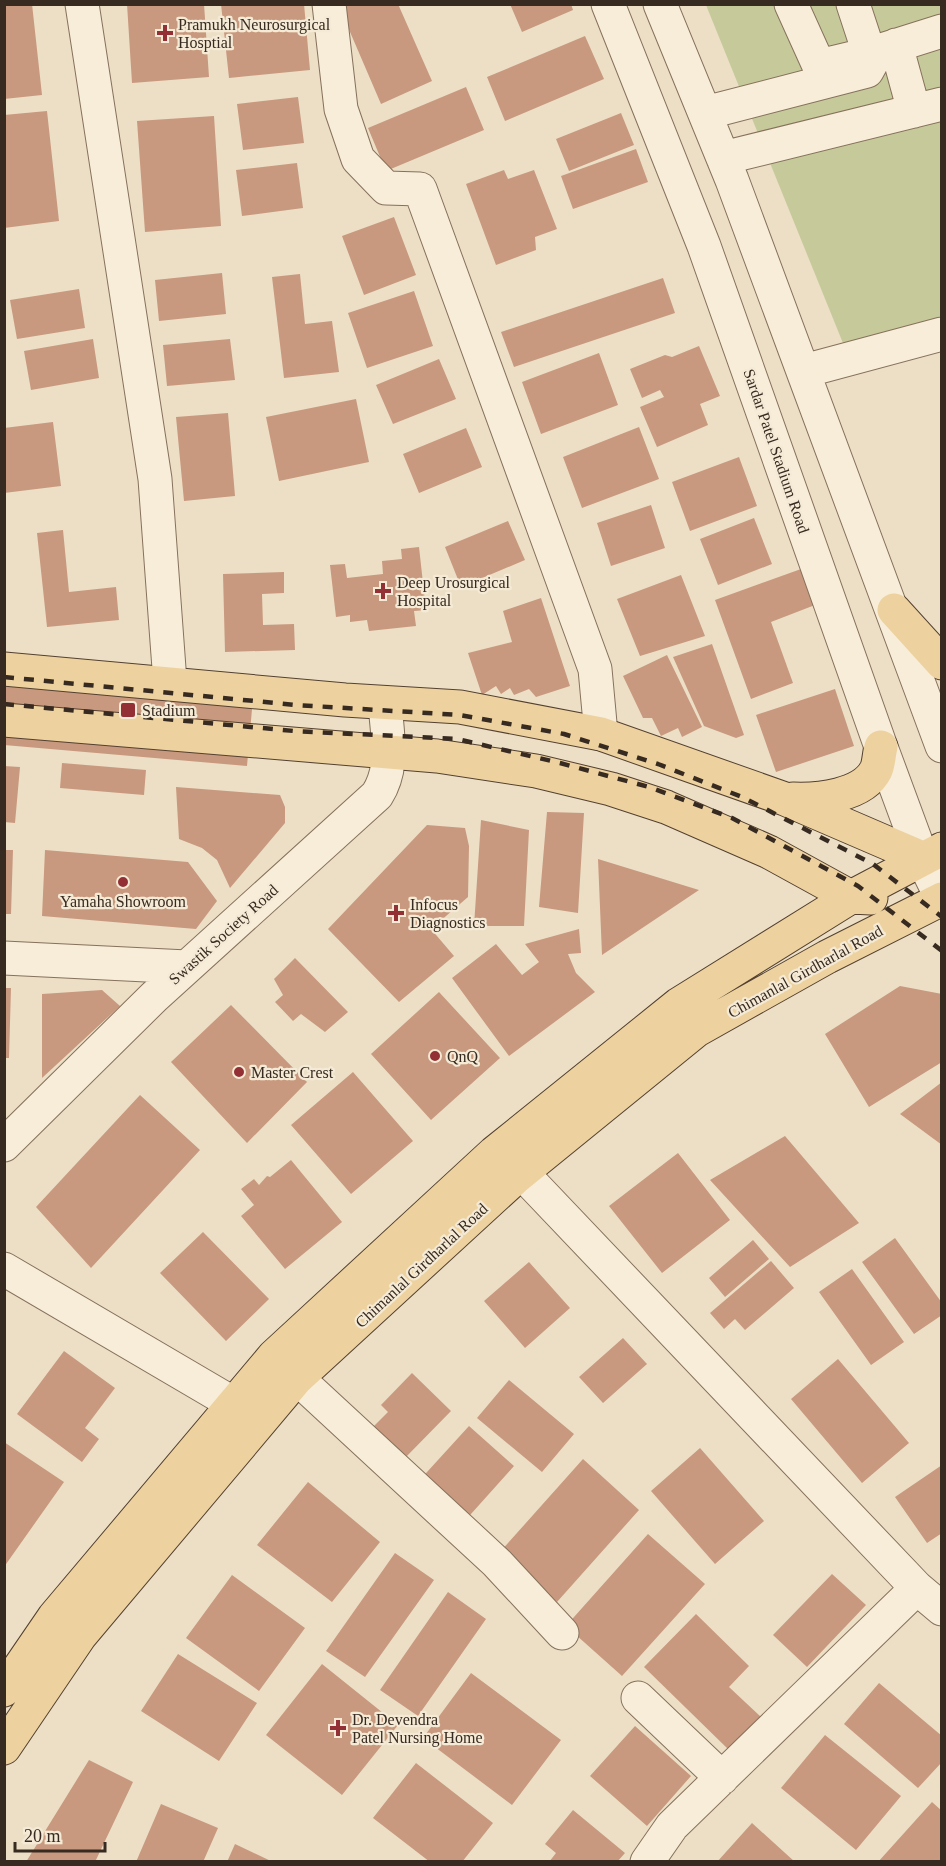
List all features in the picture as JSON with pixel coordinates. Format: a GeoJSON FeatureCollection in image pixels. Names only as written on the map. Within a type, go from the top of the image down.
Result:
{"type":"FeatureCollection","features":[{"type":"Feature","properties":{"kind":"main road"},"geometry":{"type":"LineString","coordinates":[[894,610],[942,663]]}},
{"type":"Feature","properties":{"kind":"main road"},"geometry":{"type":"LineString","coordinates":[[4,669],[483,710],[601,734],[932,853]]}},
{"type":"Feature","properties":{"kind":"main road"},"geometry":{"type":"LineString","coordinates":[[4,720],[389,752],[536,771],[610,789],[666,807],[769,852],[851,897],[942,899]]}},
{"type":"Feature","properties":{"kind":"main road"},"geometry":{"type":"LineString","coordinates":[[785,799],[832,797],[865,782],[875,771],[881,747]]}},
{"type":"Feature","properties":{"kind":"main road","name":"Chimanlal Girdharlal Road"},"geometry":{"type":"LineString","coordinates":[[4,1690],[54,1617],[274,1356],[494,1153],[679,1004],[851,897],[932,853]]}},
{"type":"Feature","properties":{"kind":"main road","name":"Chimanlal Girdharlal Road"},"geometry":{"type":"LineString","coordinates":[[4,1748],[80,1636],[297,1378],[522,1173],[698,1030],[827,957],[942,899]]}},
{"type":"Feature","properties":{"kind":"street"},"geometry":{"type":"LineString","coordinates":[[82,4],[155,479],[170,682]]}},
{"type":"Feature","properties":{"kind":"street"},"geometry":{"type":"LineString","coordinates":[[328,4],[341,109],[358,159],[386,188],[420,189],[596,669],[601,734]]}},
{"type":"Feature","properties":{"kind":"street","name":"Sardar Patel Stadium Road"},"geometry":{"type":"LineString","coordinates":[[608,4],[685,197],[772,434],[881,747],[932,853],[942,899]]}},
{"type":"Feature","properties":{"kind":"street"},"geometry":{"type":"LineString","coordinates":[[660,4],[728,169],[804,370],[849,500],[894,610],[942,746]]}},
{"type":"Feature","properties":{"kind":"street"},"geometry":{"type":"LineString","coordinates":[[791,4],[819,66],[883,50],[942,31]]}},
{"type":"Feature","properties":{"kind":"street"},"geometry":{"type":"LineString","coordinates":[[685,197],[728,169],[928,108],[883,50],[853,4]]}},
{"type":"Feature","properties":{"kind":"street"},"geometry":{"type":"LineString","coordinates":[[705,113],[867,70],[883,50]]}},
{"type":"Feature","properties":{"kind":"street"},"geometry":{"type":"LineString","coordinates":[[804,370],[942,334]]}},
{"type":"Feature","properties":{"kind":"street"},"geometry":{"type":"LineString","coordinates":[[772,434],[820,415]]}},
{"type":"Feature","properties":{"kind":"street","name":"Swastik Society Road"},"geometry":{"type":"LineString","coordinates":[[4,1145],[187,967],[377,795],[386,781],[389,752],[385,703]]}},
{"type":"Feature","properties":{"kind":"street"},"geometry":{"type":"LineString","coordinates":[[4,958],[187,967]]}},
{"type":"Feature","properties":{"kind":"street"},"geometry":{"type":"LineString","coordinates":[[522,1173],[917,1588],[942,1609]]}},
{"type":"Feature","properties":{"kind":"street"},"geometry":{"type":"LineString","coordinates":[[4,1269],[234,1404]]}},
{"type":"Feature","properties":{"kind":"street"},"geometry":{"type":"LineString","coordinates":[[297,1378],[497,1563],[562,1633]]}},
{"type":"Feature","properties":{"kind":"street"},"geometry":{"type":"LineString","coordinates":[[647,1862],[672,1827],[917,1588]]}},
{"type":"Feature","properties":{"kind":"street"},"geometry":{"type":"LineString","coordinates":[[638,1698],[722,1778]]}},
{"type":"Feature","properties":{"kind":"green space"},"geometry":{"type":"Polygon","coordinates":[[[706,5],[941,5],[941,335],[847,353],[706,5]]]}},
{"type":"Feature","properties":{"kind":"building"},"geometry":{"type":"Polygon","coordinates":[[[4,4],[32,4],[42,95],[4,99],[4,4]]]}},
{"type":"Feature","properties":{"kind":"building"},"geometry":{"type":"Polygon","coordinates":[[[127,4],[204,4],[209,77],[132,83],[127,4]]]}},
{"type":"Feature","properties":{"kind":"building"},"geometry":{"type":"Polygon","coordinates":[[[221,4],[304,4],[310,70],[229,78],[221,4]]]}},
{"type":"Feature","properties":{"kind":"building"},"geometry":{"type":"Polygon","coordinates":[[[338,4],[398,4],[432,81],[381,104],[338,4]]]}},
{"type":"Feature","properties":{"kind":"building"},"geometry":{"type":"Polygon","coordinates":[[[510,4],[571,4],[573,10],[522,32],[510,4]]]}},
{"type":"Feature","properties":{"kind":"building"},"geometry":{"type":"Polygon","coordinates":[[[585,36],[604,79],[505,121],[487,77],[585,36]]]}},
{"type":"Feature","properties":{"kind":"building"},"geometry":{"type":"Polygon","coordinates":[[[466,87],[484,130],[386,171],[368,128],[466,87]]]}},
{"type":"Feature","properties":{"kind":"building"},"geometry":{"type":"Polygon","coordinates":[[[298,97],[304,143],[243,150],[237,104],[298,97]]]}},
{"type":"Feature","properties":{"kind":"building"},"geometry":{"type":"Polygon","coordinates":[[[47,111],[59,221],[4,228],[4,115],[47,111]]]}},
{"type":"Feature","properties":{"kind":"building"},"geometry":{"type":"Polygon","coordinates":[[[621,113],[634,145],[569,171],[556,139],[621,113]]]}},
{"type":"Feature","properties":{"kind":"building"},"geometry":{"type":"Polygon","coordinates":[[[214,116],[221,226],[145,232],[137,121],[214,116]]]}},
{"type":"Feature","properties":{"kind":"building"},"geometry":{"type":"Polygon","coordinates":[[[636,149],[648,182],[573,209],[561,176],[636,149]]]}},
{"type":"Feature","properties":{"kind":"building"},"geometry":{"type":"Polygon","coordinates":[[[297,163],[303,208],[242,216],[236,170],[297,163]]]}},
{"type":"Feature","properties":{"kind":"building"},"geometry":{"type":"Polygon","coordinates":[[[504,170],[508,179],[534,170],[557,229],[535,237],[536,250],[496,265],[466,184],[504,170]]]}},
{"type":"Feature","properties":{"kind":"building"},"geometry":{"type":"Polygon","coordinates":[[[394,217],[416,275],[364,295],[342,236],[394,217]]]}},
{"type":"Feature","properties":{"kind":"building"},"geometry":{"type":"Polygon","coordinates":[[[222,273],[226,314],[159,321],[155,280],[222,273]]]}},
{"type":"Feature","properties":{"kind":"building"},"geometry":{"type":"Polygon","coordinates":[[[300,274],[305,324],[332,321],[339,372],[284,378],[272,277],[300,274]]]}},
{"type":"Feature","properties":{"kind":"building"},"geometry":{"type":"Polygon","coordinates":[[[663,278],[675,313],[514,367],[501,332],[663,278]]]}},
{"type":"Feature","properties":{"kind":"building"},"geometry":{"type":"Polygon","coordinates":[[[79,289],[85,328],[17,339],[10,300],[79,289]]]}},
{"type":"Feature","properties":{"kind":"building"},"geometry":{"type":"Polygon","coordinates":[[[414,291],[433,346],[367,368],[348,313],[414,291]]]}},
{"type":"Feature","properties":{"kind":"building"},"geometry":{"type":"Polygon","coordinates":[[[93,339],[99,378],[31,390],[24,351],[93,339]]]}},
{"type":"Feature","properties":{"kind":"building"},"geometry":{"type":"Polygon","coordinates":[[[230,339],[235,380],[167,386],[163,345],[230,339]]]}},
{"type":"Feature","properties":{"kind":"building"},"geometry":{"type":"Polygon","coordinates":[[[699,346],[720,396],[700,404],[708,425],[657,447],[640,407],[664,397],[660,390],[642,398],[630,369],[665,355],[672,357],[699,346]]]}},
{"type":"Feature","properties":{"kind":"building"},"geometry":{"type":"Polygon","coordinates":[[[599,353],[618,405],[541,434],[522,382],[599,353]]]}},
{"type":"Feature","properties":{"kind":"building"},"geometry":{"type":"Polygon","coordinates":[[[439,359],[456,399],[393,424],[376,385],[439,359]]]}},
{"type":"Feature","properties":{"kind":"building"},"geometry":{"type":"Polygon","coordinates":[[[356,399],[369,462],[279,481],[266,417],[356,399]]]}},
{"type":"Feature","properties":{"kind":"building"},"geometry":{"type":"Polygon","coordinates":[[[228,413],[235,496],[184,501],[176,417],[228,413]]]}},
{"type":"Feature","properties":{"kind":"building"},"geometry":{"type":"Polygon","coordinates":[[[53,422],[61,486],[4,493],[4,428],[53,422]]]}},
{"type":"Feature","properties":{"kind":"building"},"geometry":{"type":"Polygon","coordinates":[[[639,427],[659,479],[582,508],[563,457],[639,427]]]}},
{"type":"Feature","properties":{"kind":"building"},"geometry":{"type":"Polygon","coordinates":[[[466,428],[482,467],[419,493],[403,454],[466,428]]]}},
{"type":"Feature","properties":{"kind":"building"},"geometry":{"type":"Polygon","coordinates":[[[739,457],[757,506],[690,531],[672,482],[739,457]]]}},
{"type":"Feature","properties":{"kind":"building"},"geometry":{"type":"Polygon","coordinates":[[[651,505],[665,548],[611,566],[597,523],[651,505]]]}},
{"type":"Feature","properties":{"kind":"building"},"geometry":{"type":"Polygon","coordinates":[[[754,518],[772,564],[718,585],[700,539],[754,518]]]}},
{"type":"Feature","properties":{"kind":"building"},"geometry":{"type":"Polygon","coordinates":[[[508,521],[525,560],[461,587],[445,547],[508,521]]]}},
{"type":"Feature","properties":{"kind":"building"},"geometry":{"type":"Polygon","coordinates":[[[63,530],[69,592],[116,587],[119,620],[47,627],[37,533],[63,530]]]}},
{"type":"Feature","properties":{"kind":"building","name":"Deep Urosurgical Hospital"},"geometry":{"type":"Polygon","coordinates":[[[419,547],[426,610],[414,611],[416,626],[369,631],[367,620],[350,622],[350,615],[336,617],[330,565],[345,564],[347,578],[383,574],[382,561],[402,559],[401,549],[419,547]]]}},
{"type":"Feature","properties":{"kind":"building"},"geometry":{"type":"Polygon","coordinates":[[[801,569],[815,605],[771,622],[793,683],[751,699],[715,600],[801,569]]]}},
{"type":"Feature","properties":{"kind":"building"},"geometry":{"type":"Polygon","coordinates":[[[284,572],[284,593],[262,594],[263,625],[294,624],[295,650],[225,652],[223,574],[284,572]]]}},
{"type":"Feature","properties":{"kind":"building"},"geometry":{"type":"Polygon","coordinates":[[[681,575],[705,636],[640,656],[617,599],[681,575]]]}},
{"type":"Feature","properties":{"kind":"building"},"geometry":{"type":"Polygon","coordinates":[[[541,598],[570,686],[536,697],[529,689],[514,695],[510,688],[501,694],[496,686],[482,695],[468,653],[512,642],[503,611],[541,598]]]}},
{"type":"Feature","properties":{"kind":"building"},"geometry":{"type":"Polygon","coordinates":[[[712,644],[744,735],[736,738],[704,726],[673,657],[712,644]]]}},
{"type":"Feature","properties":{"kind":"building","name":"Stadium"},"geometry":{"type":"Polygon","coordinates":[[[4,653],[255,675],[247,766],[4,745],[4,653]]]}},
{"type":"Feature","properties":{"kind":"building"},"geometry":{"type":"Polygon","coordinates":[[[667,655],[702,727],[682,737],[678,728],[661,736],[652,718],[643,718],[623,676],[667,655]]]}},
{"type":"Feature","properties":{"kind":"building"},"geometry":{"type":"Polygon","coordinates":[[[835,689],[854,746],[776,772],[756,715],[835,689]]]}},
{"type":"Feature","properties":{"kind":"building"},"geometry":{"type":"Polygon","coordinates":[[[62,763],[146,770],[144,795],[60,788],[62,763]]]}},
{"type":"Feature","properties":{"kind":"building"},"geometry":{"type":"Polygon","coordinates":[[[4,766],[20,767],[15,823],[4,822],[4,766]]]}},
{"type":"Feature","properties":{"kind":"building"},"geometry":{"type":"Polygon","coordinates":[[[176,787],[280,795],[285,807],[285,823],[230,888],[217,860],[202,848],[179,839],[176,787]]]}},
{"type":"Feature","properties":{"kind":"building"},"geometry":{"type":"Polygon","coordinates":[[[547,812],[584,813],[578,913],[539,907],[547,812]]]}},
{"type":"Feature","properties":{"kind":"building"},"geometry":{"type":"Polygon","coordinates":[[[481,820],[529,830],[524,926],[474,926],[481,820]]]}},
{"type":"Feature","properties":{"kind":"building","name":"Infocus Diagnostics"},"geometry":{"type":"Polygon","coordinates":[[[427,825],[465,828],[469,846],[468,897],[431,929],[454,956],[399,1002],[328,929],[427,825]]]}},
{"type":"Feature","properties":{"kind":"building"},"geometry":{"type":"Polygon","coordinates":[[[4,850],[13,850],[11,914],[4,914],[4,850]]]}},
{"type":"Feature","properties":{"kind":"building","name":"Yamaha Showroom"},"geometry":{"type":"Polygon","coordinates":[[[45,850],[188,862],[217,901],[196,929],[42,916],[45,850]]]}},
{"type":"Feature","properties":{"kind":"building"},"geometry":{"type":"Polygon","coordinates":[[[598,859],[699,890],[602,955],[598,859]]]}},
{"type":"Feature","properties":{"kind":"building"},"geometry":{"type":"Polygon","coordinates":[[[579,929],[581,953],[568,954],[576,973],[595,992],[509,1056],[452,978],[496,944],[522,975],[539,962],[525,944],[579,929]]]}},
{"type":"Feature","properties":{"kind":"building"},"geometry":{"type":"Polygon","coordinates":[[[295,958],[348,1012],[325,1032],[301,1014],[293,1021],[275,1002],[283,995],[274,979],[295,958]]]}},
{"type":"Feature","properties":{"kind":"building"},"geometry":{"type":"Polygon","coordinates":[[[900,986],[942,994],[942,1062],[869,1107],[825,1034],[900,986]]]}},
{"type":"Feature","properties":{"kind":"building"},"geometry":{"type":"Polygon","coordinates":[[[4,988],[11,988],[9,1058],[4,1058],[4,988]]]}},
{"type":"Feature","properties":{"kind":"building"},"geometry":{"type":"Polygon","coordinates":[[[102,990],[120,1006],[42,1078],[42,994],[102,990]]]}},
{"type":"Feature","properties":{"kind":"building","name":"QnQ"},"geometry":{"type":"Polygon","coordinates":[[[439,992],[500,1058],[431,1120],[371,1054],[439,992]]]}},
{"type":"Feature","properties":{"kind":"building","name":"Master Crest"},"geometry":{"type":"Polygon","coordinates":[[[231,1005],[307,1082],[247,1143],[171,1062],[231,1005]]]}},
{"type":"Feature","properties":{"kind":"building"},"geometry":{"type":"Polygon","coordinates":[[[353,1072],[413,1141],[351,1194],[291,1125],[353,1072]]]}},
{"type":"Feature","properties":{"kind":"building"},"geometry":{"type":"Polygon","coordinates":[[[942,1082],[942,1145],[900,1114],[942,1082]]]}},
{"type":"Feature","properties":{"kind":"building"},"geometry":{"type":"Polygon","coordinates":[[[140,1095],[200,1150],[91,1268],[36,1207],[140,1095]]]}},
{"type":"Feature","properties":{"kind":"building"},"geometry":{"type":"Polygon","coordinates":[[[785,1136],[859,1223],[790,1267],[710,1180],[785,1136]]]}},
{"type":"Feature","properties":{"kind":"building"},"geometry":{"type":"Polygon","coordinates":[[[678,1153],[730,1220],[662,1273],[609,1206],[678,1153]]]}},
{"type":"Feature","properties":{"kind":"building"},"geometry":{"type":"Polygon","coordinates":[[[291,1160],[342,1222],[285,1269],[241,1216],[254,1205],[241,1189],[254,1179],[259,1185],[267,1176],[270,1177],[291,1160]]]}},
{"type":"Feature","properties":{"kind":"building"},"geometry":{"type":"Polygon","coordinates":[[[203,1232],[269,1299],[226,1341],[160,1273],[203,1232]]]}},
{"type":"Feature","properties":{"kind":"building"},"geometry":{"type":"Polygon","coordinates":[[[895,1238],[942,1303],[942,1315],[914,1334],[862,1262],[895,1238]]]}},
{"type":"Feature","properties":{"kind":"building"},"geometry":{"type":"Polygon","coordinates":[[[753,1240],[769,1259],[725,1297],[709,1278],[753,1240]]]}},
{"type":"Feature","properties":{"kind":"building"},"geometry":{"type":"Polygon","coordinates":[[[771,1261],[794,1288],[745,1330],[735,1319],[724,1329],[710,1313],[771,1261]]]}},
{"type":"Feature","properties":{"kind":"building"},"geometry":{"type":"Polygon","coordinates":[[[529,1262],[570,1308],[525,1348],[484,1301],[529,1262]]]}},
{"type":"Feature","properties":{"kind":"building"},"geometry":{"type":"Polygon","coordinates":[[[852,1269],[904,1342],[871,1365],[819,1292],[852,1269]]]}},
{"type":"Feature","properties":{"kind":"building"},"geometry":{"type":"Polygon","coordinates":[[[623,1338],[647,1364],[603,1403],[579,1377],[623,1338]]]}},
{"type":"Feature","properties":{"kind":"building"},"geometry":{"type":"Polygon","coordinates":[[[64,1351],[115,1388],[85,1428],[99,1439],[82,1462],[17,1414],[64,1351]]]}},
{"type":"Feature","properties":{"kind":"building"},"geometry":{"type":"Polygon","coordinates":[[[838,1359],[909,1443],[862,1483],[791,1399],[838,1359]]]}},
{"type":"Feature","properties":{"kind":"building"},"geometry":{"type":"Polygon","coordinates":[[[412,1373],[451,1411],[404,1459],[372,1428],[388,1412],[381,1405],[412,1373]]]}},
{"type":"Feature","properties":{"kind":"building"},"geometry":{"type":"Polygon","coordinates":[[[509,1380],[574,1434],[542,1472],[477,1418],[509,1380]]]}},
{"type":"Feature","properties":{"kind":"building"},"geometry":{"type":"Polygon","coordinates":[[[469,1426],[514,1466],[462,1524],[417,1483],[469,1426]]]}},
{"type":"Feature","properties":{"kind":"building"},"geometry":{"type":"Polygon","coordinates":[[[4,1442],[64,1482],[4,1567],[4,1442]]]}},
{"type":"Feature","properties":{"kind":"building"},"geometry":{"type":"Polygon","coordinates":[[[700,1448],[764,1521],[715,1564],[651,1491],[700,1448]]]}},
{"type":"Feature","properties":{"kind":"building"},"geometry":{"type":"Polygon","coordinates":[[[583,1459],[639,1510],[557,1602],[500,1552],[583,1459]]]}},
{"type":"Feature","properties":{"kind":"building"},"geometry":{"type":"Polygon","coordinates":[[[942,1465],[942,1533],[927,1543],[895,1497],[942,1465]]]}},
{"type":"Feature","properties":{"kind":"building"},"geometry":{"type":"Polygon","coordinates":[[[308,1482],[380,1542],[332,1602],[257,1545],[308,1482]]]}},
{"type":"Feature","properties":{"kind":"building"},"geometry":{"type":"Polygon","coordinates":[[[648,1534],[705,1584],[622,1676],[566,1626],[648,1534]]]}},
{"type":"Feature","properties":{"kind":"building"},"geometry":{"type":"Polygon","coordinates":[[[395,1553],[434,1580],[365,1677],[326,1651],[395,1553]]]}},
{"type":"Feature","properties":{"kind":"building"},"geometry":{"type":"Polygon","coordinates":[[[832,1574],[866,1605],[807,1667],[773,1635],[832,1574]]]}},
{"type":"Feature","properties":{"kind":"building"},"geometry":{"type":"Polygon","coordinates":[[[232,1575],[305,1628],[259,1691],[186,1638],[232,1575]]]}},
{"type":"Feature","properties":{"kind":"building"},"geometry":{"type":"Polygon","coordinates":[[[448,1592],[486,1619],[418,1716],[380,1690],[448,1592]]]}},
{"type":"Feature","properties":{"kind":"building"},"geometry":{"type":"Polygon","coordinates":[[[696,1614],[749,1666],[729,1687],[761,1717],[729,1750],[644,1667],[696,1614]]]}},
{"type":"Feature","properties":{"kind":"building"},"geometry":{"type":"Polygon","coordinates":[[[178,1654],[257,1703],[219,1761],[141,1711],[178,1654]]]}},
{"type":"Feature","properties":{"kind":"building"},"geometry":{"type":"Polygon","coordinates":[[[322,1664],[398,1725],[342,1795],[266,1735],[322,1664]]]}},
{"type":"Feature","properties":{"kind":"building"},"geometry":{"type":"Polygon","coordinates":[[[471,1673],[561,1740],[512,1805],[423,1738],[471,1673]]]}},
{"type":"Feature","properties":{"kind":"building"},"geometry":{"type":"Polygon","coordinates":[[[879,1683],[942,1736],[942,1762],[918,1788],[844,1724],[879,1683]]]}},
{"type":"Feature","properties":{"kind":"building"},"geometry":{"type":"Polygon","coordinates":[[[635,1726],[691,1776],[647,1826],[590,1776],[635,1726]]]}},
{"type":"Feature","properties":{"kind":"building"},"geometry":{"type":"Polygon","coordinates":[[[825,1735],[901,1796],[856,1850],[781,1788],[825,1735]]]}},
{"type":"Feature","properties":{"kind":"building"},"geometry":{"type":"Polygon","coordinates":[[[89,1760],[133,1782],[95,1862],[26,1862],[89,1760]]]}},
{"type":"Feature","properties":{"kind":"building"},"geometry":{"type":"Polygon","coordinates":[[[416,1763],[493,1823],[462,1862],[430,1862],[373,1818],[416,1763]]]}},
{"type":"Feature","properties":{"kind":"building"},"geometry":{"type":"Polygon","coordinates":[[[932,1802],[942,1811],[942,1862],[878,1862],[932,1802]]]}},
{"type":"Feature","properties":{"kind":"building"},"geometry":{"type":"Polygon","coordinates":[[[161,1804],[218,1828],[203,1862],[136,1862],[161,1804]]]}},
{"type":"Feature","properties":{"kind":"building"},"geometry":{"type":"Polygon","coordinates":[[[573,1810],[625,1853],[617,1862],[549,1862],[556,1853],[545,1844],[573,1810]]]}},
{"type":"Feature","properties":{"kind":"building"},"geometry":{"type":"Polygon","coordinates":[[[752,1823],[795,1862],[717,1862],[752,1823]]]}},
{"type":"Feature","properties":{"kind":"building"},"geometry":{"type":"Polygon","coordinates":[[[235,1844],[273,1862],[227,1862],[235,1844]]]}},
{"type":"Feature","properties":{"kind":"railway"},"geometry":{"type":"LineString","coordinates":[[4,677],[296,705],[460,715],[564,734],[658,764],[742,797],[873,864],[942,917]]}},
{"type":"Feature","properties":{"kind":"railway"},"geometry":{"type":"LineString","coordinates":[[4,704],[294,731],[457,739],[560,763],[649,787],[732,818],[858,886],[942,951]]}},
{"type":"Feature","properties":{"kind":"place","name":"Pramukh Neurosurgical Hosptial"},"geometry":{"type":"Point","coordinates":[165,33]}},
{"type":"Feature","properties":{"kind":"place","name":"Deep Urosurgical Hospital"},"geometry":{"type":"Point","coordinates":[383,591]}},
{"type":"Feature","properties":{"kind":"place","name":"Stadium"},"geometry":{"type":"Point","coordinates":[128,710]}},
{"type":"Feature","properties":{"kind":"place","name":"Yamaha Showroom"},"geometry":{"type":"Point","coordinates":[123,882]}},
{"type":"Feature","properties":{"kind":"place","name":"Infocus Diagnostics"},"geometry":{"type":"Point","coordinates":[396,913]}},
{"type":"Feature","properties":{"kind":"place","name":"QnQ"},"geometry":{"type":"Point","coordinates":[435,1056]}},
{"type":"Feature","properties":{"kind":"place","name":"Master Crest"},"geometry":{"type":"Point","coordinates":[239,1072]}},
{"type":"Feature","properties":{"kind":"place","name":"Dr. Devendra Patel Nursing Home"},"geometry":{"type":"Point","coordinates":[338,1728]}}]}
